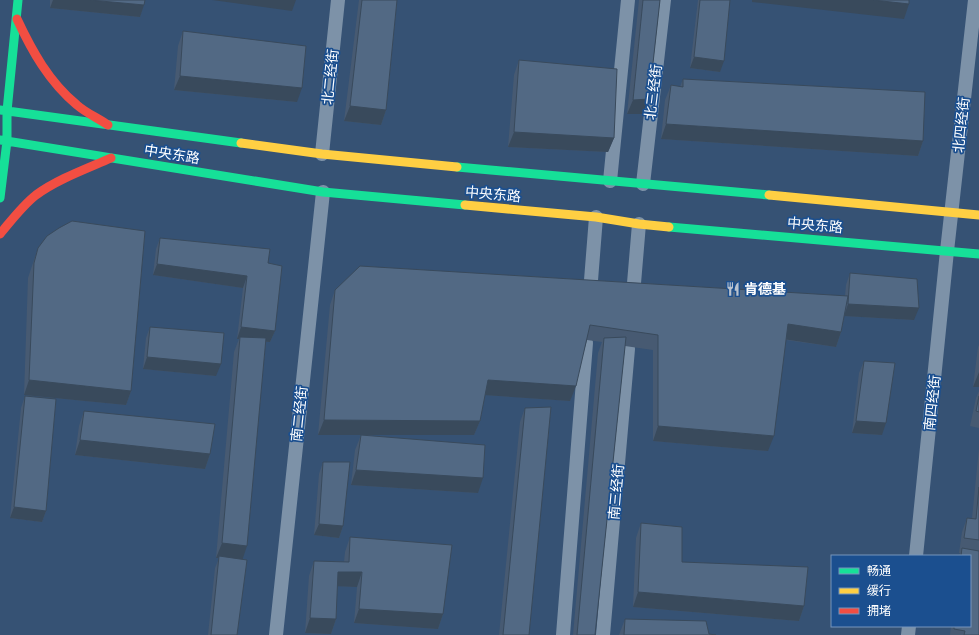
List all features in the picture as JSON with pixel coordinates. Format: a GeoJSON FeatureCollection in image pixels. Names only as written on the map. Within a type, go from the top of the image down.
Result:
{"type":"FeatureCollection","features":[{"type":"Feature","properties":{"kind":"main road"},"geometry":{"type":"LineString","coordinates":[[0,198],[4,111],[18,0]]}},
{"type":"Feature","properties":{"kind":"main road"},"geometry":{"type":"LineString","coordinates":[[16,18],[25,38],[47,74],[77,105],[108,125]]}},
{"type":"Feature","properties":{"kind":"main road","name":"中央东路"},"geometry":{"type":"LineString","coordinates":[[4,111],[322,154],[979,215]]}},
{"type":"Feature","properties":{"kind":"main road","name":"中央东路"},"geometry":{"type":"LineString","coordinates":[[3,140],[323,192],[596,217],[639,224],[979,254]]}},
{"type":"Feature","properties":{"kind":"main road"},"geometry":{"type":"LineString","coordinates":[[0,234],[40,192],[76,172],[111,158]]}},
{"type":"Feature","properties":{"kind":"street","name":"北二经街"},"geometry":{"type":"LineString","coordinates":[[322,154],[338,0]]}},
{"type":"Feature","properties":{"kind":"street"},"geometry":{"type":"LineString","coordinates":[[610,181],[628,0]]}},
{"type":"Feature","properties":{"kind":"street","name":"北三经街"},"geometry":{"type":"LineString","coordinates":[[643,184],[664,0]]}},
{"type":"Feature","properties":{"kind":"street","name":"北四经街"},"geometry":{"type":"LineString","coordinates":[[947,251],[974,0]]}},
{"type":"Feature","properties":{"kind":"street","name":"南二经街"},"geometry":{"type":"LineString","coordinates":[[276,635],[323,192]]}},
{"type":"Feature","properties":{"kind":"street"},"geometry":{"type":"LineString","coordinates":[[590,293],[596,217]]}},
{"type":"Feature","properties":{"kind":"street"},"geometry":{"type":"LineString","coordinates":[[633,295],[639,224]]}},
{"type":"Feature","properties":{"kind":"street","name":"南四经街"},"geometry":{"type":"LineString","coordinates":[[916,555],[947,251]]}},
{"type":"Feature","properties":{"kind":"street"},"geometry":{"type":"LineString","coordinates":[[563,635],[586,343]]}},
{"type":"Feature","properties":{"kind":"street","name":"南三经街"},"geometry":{"type":"LineString","coordinates":[[603,635],[628,349]]}},
{"type":"Feature","properties":{"kind":"building"},"geometry":{"type":"Polygon","coordinates":[[[90,0],[145,0],[144,5],[90,0]]]}},
{"type":"Feature","properties":{"kind":"building"},"geometry":{"type":"Polygon","coordinates":[[[362,0],[397,0],[386,110],[350,106],[362,0]]]}},
{"type":"Feature","properties":{"kind":"building"},"geometry":{"type":"Polygon","coordinates":[[[643,0],[660,0],[649,99],[633,100],[643,0]]]}},
{"type":"Feature","properties":{"kind":"building"},"geometry":{"type":"Polygon","coordinates":[[[700,0],[730,0],[724,61],[694,57],[700,0]]]}},
{"type":"Feature","properties":{"kind":"building"},"geometry":{"type":"Polygon","coordinates":[[[873,0],[909,0],[909,4],[873,0]]]}},
{"type":"Feature","properties":{"kind":"building"},"geometry":{"type":"Polygon","coordinates":[[[183,31],[306,46],[302,88],[180,76],[183,31]]]}},
{"type":"Feature","properties":{"kind":"building"},"geometry":{"type":"Polygon","coordinates":[[[519,60],[617,69],[614,138],[514,132],[519,60]]]}},
{"type":"Feature","properties":{"kind":"building"},"geometry":{"type":"Polygon","coordinates":[[[683,79],[925,92],[923,141],[666,124],[671,85],[683,87],[683,79]]]}},
{"type":"Feature","properties":{"kind":"building"},"geometry":{"type":"Polygon","coordinates":[[[72,221],[145,231],[131,391],[29,380],[34,263],[38,248],[47,236],[72,221]]]}},
{"type":"Feature","properties":{"kind":"building"},"geometry":{"type":"Polygon","coordinates":[[[160,238],[270,249],[268,263],[282,266],[275,331],[241,327],[247,276],[157,264],[160,238]]]}},
{"type":"Feature","properties":{"kind":"building"},"geometry":{"type":"Polygon","coordinates":[[[360,266],[848,296],[841,332],[788,324],[774,436],[658,426],[658,335],[590,325],[576,386],[488,380],[480,421],[324,420],[335,290],[360,266]]]}},
{"type":"Feature","properties":{"kind":"building"},"geometry":{"type":"Polygon","coordinates":[[[850,273],[917,279],[919,308],[848,304],[850,273]]]}},
{"type":"Feature","properties":{"kind":"building"},"geometry":{"type":"Polygon","coordinates":[[[150,327],[224,333],[221,364],[147,357],[150,327]]]}},
{"type":"Feature","properties":{"kind":"building"},"geometry":{"type":"Polygon","coordinates":[[[240,337],[266,338],[247,546],[222,543],[240,337]]]}},
{"type":"Feature","properties":{"kind":"building"},"geometry":{"type":"Polygon","coordinates":[[[626,337],[595,635],[577,635],[604,338],[626,337]]]}},
{"type":"Feature","properties":{"kind":"building"},"geometry":{"type":"Polygon","coordinates":[[[864,361],[895,363],[886,423],[856,421],[864,361]]]}},
{"type":"Feature","properties":{"kind":"building"},"geometry":{"type":"Polygon","coordinates":[[[25,396],[56,399],[46,511],[14,507],[25,396]]]}},
{"type":"Feature","properties":{"kind":"building"},"geometry":{"type":"Polygon","coordinates":[[[979,396],[979,412],[976,411],[979,396]]]}},
{"type":"Feature","properties":{"kind":"building"},"geometry":{"type":"Polygon","coordinates":[[[551,407],[529,635],[503,635],[525,408],[551,407]]]}},
{"type":"Feature","properties":{"kind":"building"},"geometry":{"type":"Polygon","coordinates":[[[84,411],[215,424],[210,454],[80,440],[84,411]]]}},
{"type":"Feature","properties":{"kind":"building"},"geometry":{"type":"Polygon","coordinates":[[[361,435],[485,445],[483,478],[356,470],[361,435]]]}},
{"type":"Feature","properties":{"kind":"building"},"geometry":{"type":"Polygon","coordinates":[[[323,462],[350,462],[343,526],[319,524],[323,462]]]}},
{"type":"Feature","properties":{"kind":"building"},"geometry":{"type":"Polygon","coordinates":[[[979,487],[979,540],[964,538],[967,518],[976,519],[979,487]]]}},
{"type":"Feature","properties":{"kind":"building"},"geometry":{"type":"Polygon","coordinates":[[[641,523],[682,527],[682,562],[808,567],[804,606],[638,592],[641,523]]]}},
{"type":"Feature","properties":{"kind":"building"},"geometry":{"type":"Polygon","coordinates":[[[350,537],[452,545],[443,614],[359,609],[362,572],[338,572],[336,619],[310,618],[314,561],[349,562],[350,537]]]}},
{"type":"Feature","properties":{"kind":"building"},"geometry":{"type":"Polygon","coordinates":[[[962,548],[979,551],[979,635],[964,635],[965,631],[954,629],[954,627],[971,627],[971,555],[961,555],[962,548]]]}},
{"type":"Feature","properties":{"kind":"building"},"geometry":{"type":"Polygon","coordinates":[[[219,556],[247,560],[237,635],[211,635],[219,556]]]}},
{"type":"Feature","properties":{"kind":"building"},"geometry":{"type":"Polygon","coordinates":[[[625,619],[706,621],[709,634],[716,635],[624,635],[625,619]]]}},
{"type":"Feature","properties":{"kind":"traffic: fast"},"geometry":{"type":"LineString","coordinates":[[0,198],[7,141],[7,111],[18,0]]}},
{"type":"Feature","properties":{"kind":"traffic: fast"},"geometry":{"type":"LineString","coordinates":[[0,110],[241,143]]}},
{"type":"Feature","properties":{"kind":"traffic: fast"},"geometry":{"type":"LineString","coordinates":[[0,140],[323,192],[465,205]]}},
{"type":"Feature","properties":{"kind":"traffic: fast"},"geometry":{"type":"LineString","coordinates":[[457,167],[769,195]]}},
{"type":"Feature","properties":{"kind":"traffic: fast"},"geometry":{"type":"LineString","coordinates":[[669,227],[979,254]]}},
{"type":"Feature","properties":{"kind":"traffic: slow"},"geometry":{"type":"LineString","coordinates":[[241,143],[322,154],[457,167]]}},
{"type":"Feature","properties":{"kind":"traffic: slow"},"geometry":{"type":"LineString","coordinates":[[769,195],[979,215]]}},
{"type":"Feature","properties":{"kind":"traffic: slow"},"geometry":{"type":"LineString","coordinates":[[465,205],[596,217],[669,227]]}},
{"type":"Feature","properties":{"kind":"traffic: jam"},"geometry":{"type":"LineString","coordinates":[[17,19],[35,54],[58,86],[81,108],[108,125]]}},
{"type":"Feature","properties":{"kind":"traffic: jam"},"geometry":{"type":"LineString","coordinates":[[0,234],[21,209],[36,195],[63,179],[111,158]]}},
{"type":"Feature","properties":{"kind":"place","name":"肯德基"},"geometry":{"type":"Point","coordinates":[733,289]}}]}
